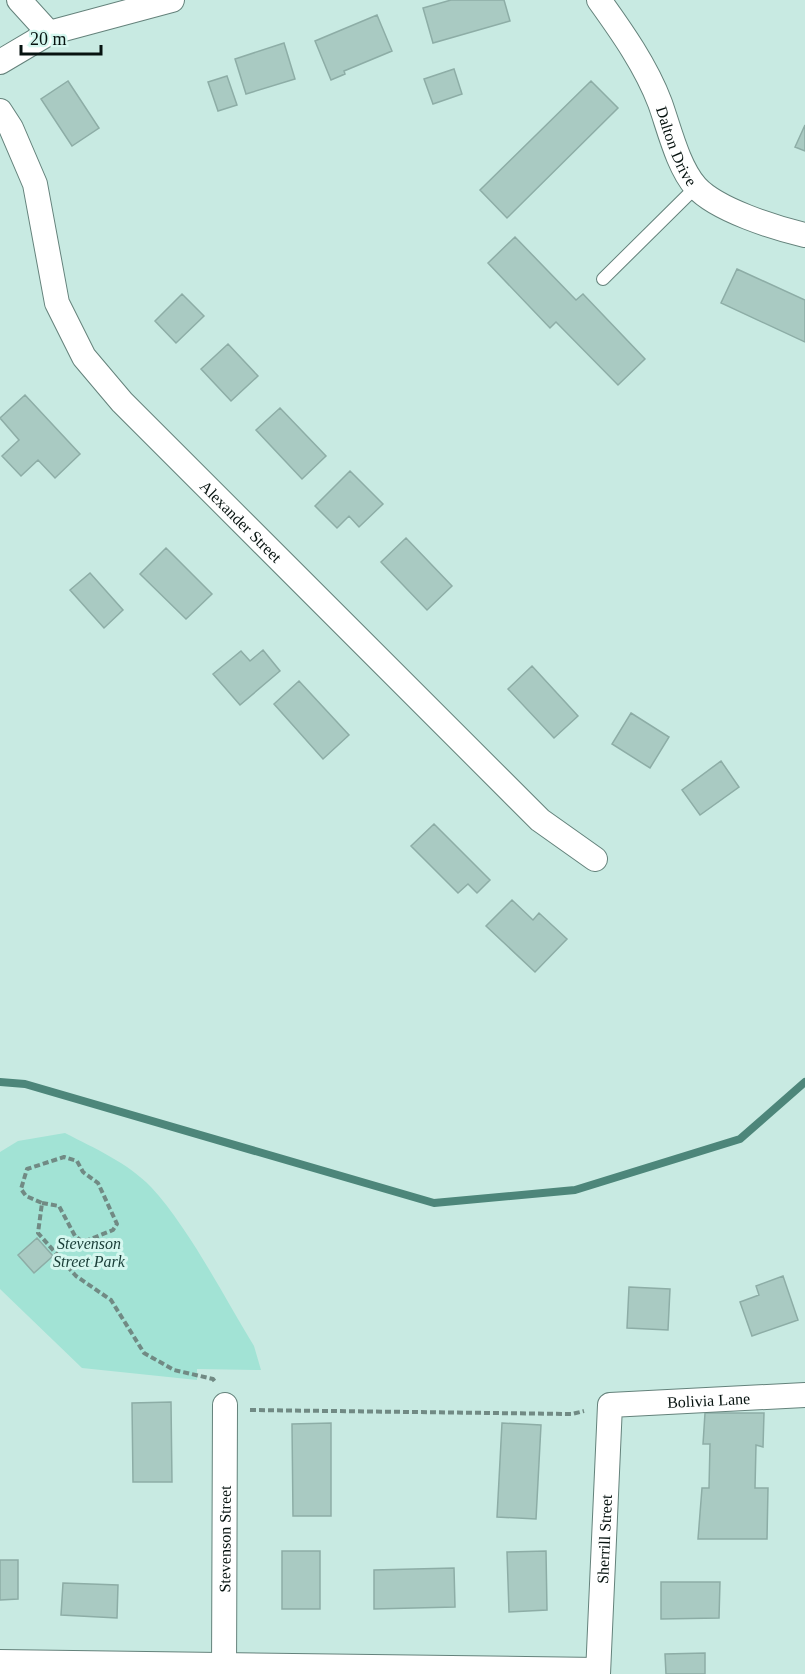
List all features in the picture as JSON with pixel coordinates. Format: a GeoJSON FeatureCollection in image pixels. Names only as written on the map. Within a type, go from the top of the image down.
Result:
{"type":"FeatureCollection","features":[{"type":"Feature","properties":{"kind":"street"},"geometry":{"type":"LineString","coordinates":[[19,0],[49,33]]}},
{"type":"Feature","properties":{"kind":"street"},"geometry":{"type":"LineString","coordinates":[[0,62],[49,33],[172,0]]}},
{"type":"Feature","properties":{"kind":"street","name":"Dalton Drive"},"geometry":{"type":"LineString","coordinates":[[599,0],[628,41],[659,102],[673,145],[696,187],[725,206],[774,228],[805,235]]}},
{"type":"Feature","properties":{"kind":"street","name":"Alexander Street"},"geometry":{"type":"LineString","coordinates":[[0,111],[11,128],[35,184],[57,303],[84,357],[122,402],[540,820],[595,859]]}},
{"type":"Feature","properties":{"kind":"street","name":"Bolivia Lane"},"geometry":{"type":"LineString","coordinates":[[610,1405],[805,1395]]}},
{"type":"Feature","properties":{"kind":"street","name":"Sherrill Street"},"geometry":{"type":"LineString","coordinates":[[598,1672],[610,1405]]}},
{"type":"Feature","properties":{"kind":"street","name":"Stevenson Street"},"geometry":{"type":"LineString","coordinates":[[224,1669],[226,1407]]}},
{"type":"Feature","properties":{"kind":"street"},"geometry":{"type":"LineString","coordinates":[[0,1662],[224,1669],[598,1672]]}},
{"type":"Feature","properties":{"kind":"lane"},"geometry":{"type":"LineString","coordinates":[[603,279],[696,187]]}},
{"type":"Feature","properties":{"kind":"path"},"geometry":{"type":"LineString","coordinates":[[64,1157],[71,1158],[77,1161],[83,1172],[93,1177],[98,1183],[117,1224],[113,1230],[83,1242],[75,1236],[59,1206],[42,1203],[26,1196],[21,1189],[27,1169],[64,1157]]}},
{"type":"Feature","properties":{"kind":"path"},"geometry":{"type":"LineString","coordinates":[[42,1203],[38,1233],[76,1276],[111,1300],[144,1353],[174,1370],[213,1379],[223,1393],[226,1407],[572,1414],[610,1405]]}},
{"type":"Feature","properties":{"kind":"green space","name":"Stevenson Street Park"},"geometry":{"type":"Polygon","coordinates":[[[65,1133],[110,1157],[142,1178],[151,1187],[179,1222],[206,1264],[254,1346],[261,1370],[197,1369],[197,1380],[82,1368],[0,1289],[0,1152],[18,1141],[65,1133]]]}},
{"type":"Feature","properties":{"kind":"building"},"geometry":{"type":"Polygon","coordinates":[[[451,0],[504,0],[510,21],[433,43],[423,8],[451,0]]]}},
{"type":"Feature","properties":{"kind":"building"},"geometry":{"type":"Polygon","coordinates":[[[377,15],[392,51],[344,71],[345,74],[331,80],[315,41],[377,15]]]}},
{"type":"Feature","properties":{"kind":"building"},"geometry":{"type":"Polygon","coordinates":[[[284,43],[295,79],[246,94],[235,59],[284,43]]]}},
{"type":"Feature","properties":{"kind":"building"},"geometry":{"type":"Polygon","coordinates":[[[454,69],[462,94],[433,104],[424,79],[454,69]]]}},
{"type":"Feature","properties":{"kind":"building"},"geometry":{"type":"Polygon","coordinates":[[[227,76],[237,105],[218,111],[208,82],[227,76]]]}},
{"type":"Feature","properties":{"kind":"building"},"geometry":{"type":"Polygon","coordinates":[[[68,81],[99,128],[72,146],[41,99],[68,81]]]}},
{"type":"Feature","properties":{"kind":"building"},"geometry":{"type":"Polygon","coordinates":[[[591,81],[618,108],[507,218],[480,190],[591,81]]]}},
{"type":"Feature","properties":{"kind":"building"},"geometry":{"type":"Polygon","coordinates":[[[805,125],[805,151],[795,147],[805,125]]]}},
{"type":"Feature","properties":{"kind":"building"},"geometry":{"type":"Polygon","coordinates":[[[515,237],[576,300],[583,294],[645,359],[618,385],[556,322],[550,328],[488,263],[515,237]]]}},
{"type":"Feature","properties":{"kind":"building"},"geometry":{"type":"Polygon","coordinates":[[[737,269],[805,300],[805,342],[721,303],[737,269]]]}},
{"type":"Feature","properties":{"kind":"building"},"geometry":{"type":"Polygon","coordinates":[[[182,294],[204,316],[176,343],[155,321],[182,294]]]}},
{"type":"Feature","properties":{"kind":"building"},"geometry":{"type":"Polygon","coordinates":[[[228,344],[258,376],[231,401],[201,369],[228,344]]]}},
{"type":"Feature","properties":{"kind":"building"},"geometry":{"type":"Polygon","coordinates":[[[25,395],[80,454],[55,478],[38,460],[21,476],[2,456],[19,440],[0,418],[25,395]]]}},
{"type":"Feature","properties":{"kind":"building"},"geometry":{"type":"Polygon","coordinates":[[[280,408],[326,456],[302,479],[256,430],[280,408]]]}},
{"type":"Feature","properties":{"kind":"building"},"geometry":{"type":"Polygon","coordinates":[[[350,471],[383,504],[359,527],[349,516],[337,528],[315,506],[350,471]]]}},
{"type":"Feature","properties":{"kind":"building"},"geometry":{"type":"Polygon","coordinates":[[[406,538],[452,586],[427,610],[381,562],[406,538]]]}},
{"type":"Feature","properties":{"kind":"building"},"geometry":{"type":"Polygon","coordinates":[[[166,548],[212,594],[186,619],[140,574],[166,548]]]}},
{"type":"Feature","properties":{"kind":"building"},"geometry":{"type":"Polygon","coordinates":[[[90,573],[123,610],[104,628],[70,590],[90,573]]]}},
{"type":"Feature","properties":{"kind":"building"},"geometry":{"type":"Polygon","coordinates":[[[263,650],[280,671],[240,705],[213,674],[241,651],[250,661],[263,650]]]}},
{"type":"Feature","properties":{"kind":"building"},"geometry":{"type":"Polygon","coordinates":[[[532,666],[578,716],[554,738],[508,689],[532,666]]]}},
{"type":"Feature","properties":{"kind":"building"},"geometry":{"type":"Polygon","coordinates":[[[299,681],[349,735],[323,759],[274,704],[299,681]]]}},
{"type":"Feature","properties":{"kind":"building"},"geometry":{"type":"Polygon","coordinates":[[[631,713],[669,737],[650,768],[612,744],[631,713]]]}},
{"type":"Feature","properties":{"kind":"building"},"geometry":{"type":"Polygon","coordinates":[[[721,761],[739,787],[700,815],[682,790],[721,761]]]}},
{"type":"Feature","properties":{"kind":"building"},"geometry":{"type":"Polygon","coordinates":[[[434,824],[490,880],[477,893],[468,884],[458,893],[411,846],[434,824]]]}},
{"type":"Feature","properties":{"kind":"building"},"geometry":{"type":"Polygon","coordinates":[[[512,900],[533,920],[539,913],[567,939],[535,972],[486,926],[512,900]]]}},
{"type":"Feature","properties":{"kind":"building"},"geometry":{"type":"Polygon","coordinates":[[[37,1238],[53,1256],[34,1273],[18,1255],[37,1238]]]}},
{"type":"Feature","properties":{"kind":"building"},"geometry":{"type":"Polygon","coordinates":[[[783,1276],[798,1320],[752,1336],[740,1302],[759,1295],[756,1286],[783,1276]]]}},
{"type":"Feature","properties":{"kind":"building"},"geometry":{"type":"Polygon","coordinates":[[[629,1287],[670,1289],[668,1330],[627,1328],[629,1287]]]}},
{"type":"Feature","properties":{"kind":"building"},"geometry":{"type":"Polygon","coordinates":[[[171,1402],[172,1482],[133,1482],[132,1403],[171,1402]]]}},
{"type":"Feature","properties":{"kind":"building"},"geometry":{"type":"Polygon","coordinates":[[[705,1413],[764,1413],[763,1447],[756,1445],[755,1488],[768,1488],[767,1539],[698,1539],[702,1488],[709,1488],[710,1444],[703,1444],[705,1413]]]}},
{"type":"Feature","properties":{"kind":"building"},"geometry":{"type":"Polygon","coordinates":[[[331,1423],[331,1516],[293,1516],[292,1424],[331,1423]]]}},
{"type":"Feature","properties":{"kind":"building"},"geometry":{"type":"Polygon","coordinates":[[[502,1423],[541,1425],[536,1519],[497,1517],[502,1423]]]}},
{"type":"Feature","properties":{"kind":"building"},"geometry":{"type":"Polygon","coordinates":[[[282,1551],[320,1551],[320,1609],[282,1609],[282,1551]]]}},
{"type":"Feature","properties":{"kind":"building"},"geometry":{"type":"Polygon","coordinates":[[[546,1551],[547,1610],[509,1612],[507,1552],[546,1551]]]}},
{"type":"Feature","properties":{"kind":"building"},"geometry":{"type":"Polygon","coordinates":[[[0,1560],[18,1560],[18,1599],[0,1600],[0,1560]]]}},
{"type":"Feature","properties":{"kind":"building"},"geometry":{"type":"Polygon","coordinates":[[[454,1568],[455,1607],[374,1609],[374,1570],[454,1568]]]}},
{"type":"Feature","properties":{"kind":"building"},"geometry":{"type":"Polygon","coordinates":[[[661,1582],[720,1582],[719,1618],[661,1619],[661,1582]]]}},
{"type":"Feature","properties":{"kind":"building"},"geometry":{"type":"Polygon","coordinates":[[[63,1583],[118,1585],[117,1618],[61,1615],[63,1583]]]}},
{"type":"Feature","properties":{"kind":"building"},"geometry":{"type":"Polygon","coordinates":[[[705,1653],[705,1674],[666,1674],[665,1654],[705,1653]]]}},
{"type":"Feature","properties":{"kind":"waterway"},"geometry":{"type":"LineString","coordinates":[[0,1082],[25,1084],[434,1203],[575,1190],[740,1139],[805,1082]]}}]}
